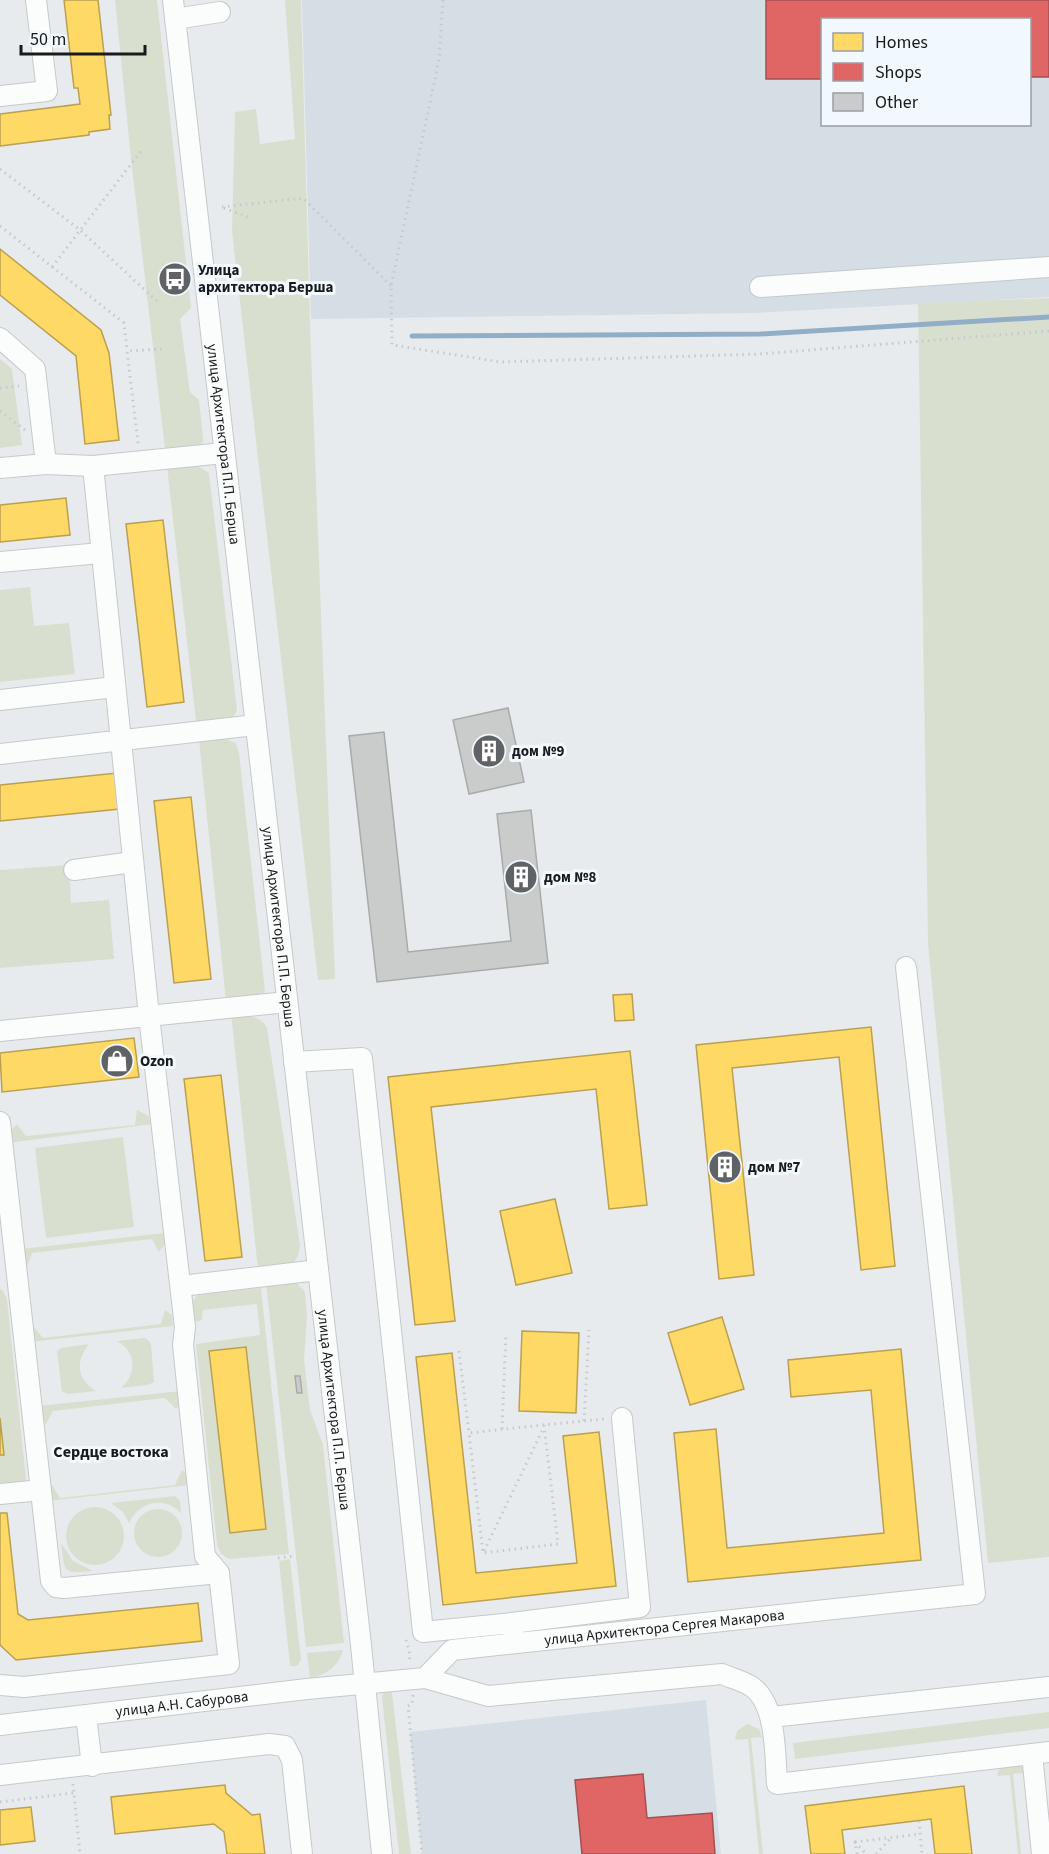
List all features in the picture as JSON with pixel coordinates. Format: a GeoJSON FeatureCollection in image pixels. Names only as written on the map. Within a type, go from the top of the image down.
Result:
{"type":"FeatureCollection","features":[{"type":"Feature","properties":{"kind":"street"},"geometry":{"type":"LineString","coordinates":[[0,96],[47,91],[36,0]]}},
{"type":"Feature","properties":{"kind":"street"},"geometry":{"type":"LineString","coordinates":[[174,9],[220,12]]}},
{"type":"Feature","properties":{"kind":"street","name":"улица Архитектора П.П. Берша"},"geometry":{"type":"LineString","coordinates":[[174,9],[365,1683],[382,1854]]}},
{"type":"Feature","properties":{"kind":"street"},"geometry":{"type":"LineString","coordinates":[[760,287],[1049,267]]}},
{"type":"Feature","properties":{"kind":"street"},"geometry":{"type":"LineString","coordinates":[[0,338],[35,369],[46,464]]}},
{"type":"Feature","properties":{"kind":"street"},"geometry":{"type":"LineString","coordinates":[[0,468],[46,464],[93,466],[224,453]]}},
{"type":"Feature","properties":{"kind":"street"},"geometry":{"type":"LineString","coordinates":[[2,1683],[24,1687],[229,1664],[219,1573],[205,1556],[183,1345],[185,1327],[181,1286],[149,1016],[93,466]]}},
{"type":"Feature","properties":{"kind":"street"},"geometry":{"type":"LineString","coordinates":[[0,562],[101,553]]}},
{"type":"Feature","properties":{"kind":"street"},"geometry":{"type":"LineString","coordinates":[[0,700],[115,687]]}},
{"type":"Feature","properties":{"kind":"street"},"geometry":{"type":"LineString","coordinates":[[0,754],[256,725]]}},
{"type":"Feature","properties":{"kind":"street"},"geometry":{"type":"LineString","coordinates":[[74,870],[133,862]]}},
{"type":"Feature","properties":{"kind":"street","name":"улица Архитектора Сергея Макарова"},"geometry":{"type":"LineString","coordinates":[[416,1678],[452,1650],[975,1594],[906,967]]}},
{"type":"Feature","properties":{"kind":"street"},"geometry":{"type":"LineString","coordinates":[[0,1031],[287,1002]]}},
{"type":"Feature","properties":{"kind":"street"},"geometry":{"type":"LineString","coordinates":[[294,1062],[362,1058],[423,1632],[640,1607],[622,1418]]}},
{"type":"Feature","properties":{"kind":"street"},"geometry":{"type":"LineString","coordinates":[[0,1122],[51,1581],[56,1587],[64,1588],[219,1573]]}},
{"type":"Feature","properties":{"kind":"street"},"geometry":{"type":"LineString","coordinates":[[181,1286],[318,1270]]}},
{"type":"Feature","properties":{"kind":"street"},"geometry":{"type":"LineString","coordinates":[[0,1494],[40,1490]]}},
{"type":"Feature","properties":{"kind":"street"},"geometry":{"type":"LineString","coordinates":[[513,1623],[515,1643]]}},
{"type":"Feature","properties":{"kind":"street"},"geometry":{"type":"LineString","coordinates":[[365,1683],[416,1678],[488,1696],[722,1674],[752,1686],[763,1697],[771,1717],[777,1785],[1040,1753],[1042,1854]]}},
{"type":"Feature","properties":{"kind":"street","name":"улица А.Н. Сабурова"},"geometry":{"type":"LineString","coordinates":[[0,1725],[365,1683]]}},
{"type":"Feature","properties":{"kind":"street"},"geometry":{"type":"LineString","coordinates":[[771,1717],[1049,1687]]}},
{"type":"Feature","properties":{"kind":"street"},"geometry":{"type":"LineString","coordinates":[[86,1715],[92,1766]]}},
{"type":"Feature","properties":{"kind":"street"},"geometry":{"type":"LineString","coordinates":[[0,1775],[268,1744],[285,1746],[292,1760],[302,1854]]}},
{"type":"Feature","properties":{"kind":"path"},"geometry":{"type":"LineString","coordinates":[[443,0],[440,60],[390,286],[392,345],[501,362],[760,354],[1049,331]]}},
{"type":"Feature","properties":{"kind":"path"},"geometry":{"type":"LineString","coordinates":[[52,267],[142,150]]}},
{"type":"Feature","properties":{"kind":"path"},"geometry":{"type":"LineString","coordinates":[[0,169],[80,230],[159,303]]}},
{"type":"Feature","properties":{"kind":"path"},"geometry":{"type":"LineString","coordinates":[[248,217],[222,207],[303,198],[390,286]]}},
{"type":"Feature","properties":{"kind":"path"},"geometry":{"type":"LineString","coordinates":[[0,226],[124,323],[140,462]]}},
{"type":"Feature","properties":{"kind":"path"},"geometry":{"type":"LineString","coordinates":[[127,351],[164,349]]}},
{"type":"Feature","properties":{"kind":"path"},"geometry":{"type":"LineString","coordinates":[[584,1421],[589,1330]]}},
{"type":"Feature","properties":{"kind":"path"},"geometry":{"type":"LineString","coordinates":[[502,1429],[506,1333]]}},
{"type":"Feature","properties":{"kind":"path"},"geometry":{"type":"LineString","coordinates":[[459,1351],[483,1552]]}},
{"type":"Feature","properties":{"kind":"path"},"geometry":{"type":"LineString","coordinates":[[469,1433],[622,1418]]}},
{"type":"Feature","properties":{"kind":"path"},"geometry":{"type":"LineString","coordinates":[[483,1552],[558,1544],[544,1425]]}},
{"type":"Feature","properties":{"kind":"path"},"geometry":{"type":"LineString","coordinates":[[483,1552],[544,1425]]}},
{"type":"Feature","properties":{"kind":"path"},"geometry":{"type":"LineString","coordinates":[[278,1557],[294,1556]]}},
{"type":"Feature","properties":{"kind":"path"},"geometry":{"type":"LineString","coordinates":[[405,1633],[416,1678],[412,1704],[408,1706],[422,1854]]}},
{"type":"Feature","properties":{"kind":"path"},"geometry":{"type":"LineString","coordinates":[[72,1768],[80,1854]]}},
{"type":"Feature","properties":{"kind":"path"},"geometry":{"type":"LineString","coordinates":[[0,1802],[74,1793]]}},
{"type":"Feature","properties":{"kind":"path"},"geometry":{"type":"LineString","coordinates":[[919,1821],[922,1854]]}},
{"type":"Feature","properties":{"kind":"path"},"geometry":{"type":"LineString","coordinates":[[855,1842],[920,1834]]}},
{"type":"Feature","properties":{"kind":"path"},"geometry":{"type":"LineString","coordinates":[[876,1854],[892,1837]]}},
{"type":"Feature","properties":{"kind":"path"},"geometry":{"type":"LineString","coordinates":[[855,1842],[856,1854]]}},
{"type":"Feature","properties":{"kind":"path"},"geometry":{"type":"LineString","coordinates":[[855,1842],[866,1854]]}},
{"type":"Feature","properties":{"kind":"shaded area"},"geometry":{"type":"Polygon","coordinates":[[[302,0],[1049,0],[1049,297],[753,313],[311,319],[302,0]]]}},
{"type":"Feature","properties":{"kind":"shaded area"},"geometry":{"type":"Polygon","coordinates":[[[706,1700],[721,1854],[422,1854],[410,1732],[706,1700]]]}},
{"type":"Feature","properties":{"kind":"green space"},"geometry":{"type":"Polygon","coordinates":[[[115,0],[157,0],[191,308],[180,319],[190,392],[199,400],[203,438],[203,442],[197,447],[165,449],[115,0]]]}},
{"type":"Feature","properties":{"kind":"green space"},"geometry":{"type":"Polygon","coordinates":[[[285,0],[301,0],[310,325],[335,979],[318,980],[232,232],[235,112],[256,109],[260,144],[295,139],[285,0]]]}},
{"type":"Feature","properties":{"kind":"green space"},"geometry":{"type":"Polygon","coordinates":[[[1049,298],[1049,1557],[988,1563],[928,944],[918,303],[1049,298]]]}},
{"type":"Feature","properties":{"kind":"green space"},"geometry":{"type":"Polygon","coordinates":[[[0,359],[12,369],[22,445],[0,448],[0,359]]]}},
{"type":"Feature","properties":{"kind":"green space"},"geometry":{"type":"Polygon","coordinates":[[[194,464],[209,473],[237,710],[233,718],[226,721],[196,721],[167,467],[194,464]]]}},
{"type":"Feature","properties":{"kind":"green space"},"geometry":{"type":"Polygon","coordinates":[[[30,587],[34,626],[69,623],[75,674],[0,682],[0,590],[30,587]]]}},
{"type":"Feature","properties":{"kind":"green space"},"geometry":{"type":"Polygon","coordinates":[[[226,739],[236,743],[239,753],[265,991],[261,998],[226,1001],[199,740],[226,739]]]}},
{"type":"Feature","properties":{"kind":"green space"},"geometry":{"type":"Polygon","coordinates":[[[69,865],[71,903],[109,900],[114,959],[0,968],[0,870],[69,865]]]}},
{"type":"Feature","properties":{"kind":"green space"},"geometry":{"type":"Polygon","coordinates":[[[231,1013],[261,1020],[267,1028],[300,1245],[298,1256],[292,1265],[258,1270],[231,1013]]]}},
{"type":"Feature","properties":{"kind":"green space"},"geometry":{"type":"Polygon","coordinates":[[[137,1110],[149,1116],[152,1124],[8,1143],[9,1132],[17,1124],[26,1136],[135,1125],[137,1110]]]}},
{"type":"Feature","properties":{"kind":"green space"},"geometry":{"type":"Polygon","coordinates":[[[123,1137],[134,1227],[46,1238],[35,1148],[123,1137]]]}},
{"type":"Feature","properties":{"kind":"green space"},"geometry":{"type":"Polygon","coordinates":[[[165,1233],[164,1245],[159,1252],[152,1239],[32,1253],[27,1267],[24,1264],[21,1249],[165,1233]]]}},
{"type":"Feature","properties":{"kind":"green space"},"geometry":{"type":"Polygon","coordinates":[[[285,1281],[297,1283],[305,1292],[307,1316],[304,1360],[310,1410],[323,1445],[344,1643],[306,1647],[266,1283],[285,1281]]]}},
{"type":"Feature","properties":{"kind":"green space"},"geometry":{"type":"Polygon","coordinates":[[[261,1288],[289,1554],[229,1559],[221,1554],[217,1545],[196,1344],[260,1335],[257,1304],[203,1310],[202,1320],[194,1322],[192,1303],[197,1295],[261,1288]],[[246,1347],[209,1351],[230,1533],[266,1528],[246,1347]]]}},
{"type":"Feature","properties":{"kind":"green space"},"geometry":{"type":"Polygon","coordinates":[[[0,1289],[7,1299],[26,1482],[0,1489],[0,1455],[4,1454],[0,1418],[0,1289]]]}},
{"type":"Feature","properties":{"kind":"green space"},"geometry":{"type":"Polygon","coordinates":[[[165,1310],[172,1315],[173,1326],[30,1342],[31,1331],[34,1327],[43,1338],[161,1324],[165,1310]]]}},
{"type":"Feature","properties":{"kind":"green space"},"geometry":{"type":"Polygon","coordinates":[[[144,1338],[151,1344],[154,1382],[148,1385],[121,1388],[130,1376],[132,1363],[128,1351],[117,1341],[144,1338]]]}},
{"type":"Feature","properties":{"kind":"green space"},"geometry":{"type":"Polygon","coordinates":[[[89,1344],[82,1357],[80,1369],[85,1381],[96,1391],[69,1394],[62,1392],[57,1351],[61,1348],[89,1344]]]}},
{"type":"Feature","properties":{"kind":"green space"},"geometry":{"type":"Polygon","coordinates":[[[181,1391],[180,1404],[176,1409],[165,1398],[53,1411],[46,1424],[42,1421],[38,1406],[181,1391]]]}},
{"type":"Feature","properties":{"kind":"green space"},"geometry":{"type":"Polygon","coordinates":[[[182,1470],[190,1477],[190,1485],[48,1501],[49,1489],[52,1485],[60,1498],[175,1485],[182,1470]]]}},
{"type":"Feature","properties":{"kind":"green space"},"geometry":{"type":"Polygon","coordinates":[[[175,1496],[180,1501],[181,1513],[168,1504],[153,1503],[139,1510],[129,1523],[123,1512],[111,1503],[175,1496]]]}},
{"type":"Feature","properties":{"kind":"green space"},"geometry":{"type":"Polygon","coordinates":[[[89,1507],[101,1507],[116,1515],[124,1530],[124,1542],[116,1557],[101,1565],[89,1565],[74,1557],[66,1542],[66,1530],[74,1515],[89,1507]]]}},
{"type":"Feature","properties":{"kind":"green space"},"geometry":{"type":"Polygon","coordinates":[[[153,1509],[163,1509],[175,1516],[182,1528],[182,1538],[175,1550],[163,1557],[153,1557],[138,1546],[134,1538],[134,1528],[145,1513],[153,1509]]]}},
{"type":"Feature","properties":{"kind":"green space"},"geometry":{"type":"Polygon","coordinates":[[[61,1543],[73,1561],[93,1571],[75,1572],[67,1569],[63,1560],[61,1543]]]}},
{"type":"Feature","properties":{"kind":"green space"},"geometry":{"type":"Polygon","coordinates":[[[290,1559],[301,1660],[297,1666],[290,1666],[279,1561],[290,1559]]]}},
{"type":"Feature","properties":{"kind":"green space"},"geometry":{"type":"Polygon","coordinates":[[[343,1650],[331,1669],[310,1678],[307,1653],[343,1650]]]}},
{"type":"Feature","properties":{"kind":"green space"},"geometry":{"type":"Polygon","coordinates":[[[391,1685],[411,1854],[399,1854],[382,1698],[384,1690],[391,1685]]]}},
{"type":"Feature","properties":{"kind":"green space"},"geometry":{"type":"Polygon","coordinates":[[[1049,1712],[1049,1728],[795,1759],[793,1743],[1049,1712]]]}},
{"type":"Feature","properties":{"kind":"green space"},"geometry":{"type":"Polygon","coordinates":[[[747,1724],[759,1729],[762,1737],[751,1738],[763,1854],[759,1854],[748,1739],[735,1740],[737,1731],[747,1724]]]}},
{"type":"Feature","properties":{"kind":"green space"},"geometry":{"type":"Polygon","coordinates":[[[1021,1765],[1025,1773],[1013,1774],[1021,1854],[1018,1854],[1010,1775],[997,1776],[999,1768],[1021,1765]]]}},
{"type":"Feature","properties":{"kind":"building: Homes"},"geometry":{"type":"Polygon","coordinates":[[[64,0],[98,0],[111,115],[109,115],[110,129],[89,132],[89,135],[0,146],[0,114],[80,104],[78,88],[74,88],[64,0]]]}},
{"type":"Feature","properties":{"kind":"building: Homes"},"geometry":{"type":"Polygon","coordinates":[[[0,249],[101,330],[109,353],[119,440],[85,444],[76,356],[0,295],[0,249]]]}},
{"type":"Feature","properties":{"kind":"building: Homes"},"geometry":{"type":"Polygon","coordinates":[[[66,498],[70,535],[0,542],[0,505],[66,498]]]}},
{"type":"Feature","properties":{"kind":"building: Homes"},"geometry":{"type":"Polygon","coordinates":[[[163,520],[184,702],[147,707],[126,524],[163,520]]]}},
{"type":"Feature","properties":{"kind":"building: Homes"},"geometry":{"type":"Polygon","coordinates":[[[117,773],[120,809],[0,821],[0,785],[117,773]]]}},
{"type":"Feature","properties":{"kind":"building: Homes"},"geometry":{"type":"Polygon","coordinates":[[[191,797],[211,979],[174,983],[154,801],[191,797]]]}},
{"type":"Feature","properties":{"kind":"building: Homes"},"geometry":{"type":"Polygon","coordinates":[[[632,994],[634,1020],[615,1021],[613,995],[632,994]]]}},
{"type":"Feature","properties":{"kind":"building: Homes","name":"дом №7"},"geometry":{"type":"Polygon","coordinates":[[[871,1027],[895,1266],[861,1270],[839,1057],[732,1068],[754,1275],[719,1279],[696,1045],[871,1027]]]}},
{"type":"Feature","properties":{"kind":"building: Homes"},"geometry":{"type":"Polygon","coordinates":[[[134,1038],[139,1077],[2,1092],[0,1053],[134,1038]]]}},
{"type":"Feature","properties":{"kind":"building: Homes"},"geometry":{"type":"Polygon","coordinates":[[[630,1051],[647,1205],[609,1209],[596,1089],[431,1107],[455,1321],[415,1325],[388,1077],[630,1051]]]}},
{"type":"Feature","properties":{"kind":"building: Homes"},"geometry":{"type":"Polygon","coordinates":[[[221,1075],[242,1257],[205,1261],[184,1079],[221,1075]]]}},
{"type":"Feature","properties":{"kind":"building: Homes"},"geometry":{"type":"Polygon","coordinates":[[[555,1199],[572,1273],[516,1285],[500,1211],[555,1199]]]}},
{"type":"Feature","properties":{"kind":"building: Homes"},"geometry":{"type":"Polygon","coordinates":[[[722,1317],[744,1389],[690,1405],[668,1333],[722,1317]]]}},
{"type":"Feature","properties":{"kind":"building: Homes"},"geometry":{"type":"Polygon","coordinates":[[[522,1331],[579,1333],[576,1413],[519,1411],[522,1331]]]}},
{"type":"Feature","properties":{"kind":"building: Homes"},"geometry":{"type":"Polygon","coordinates":[[[246,1347],[266,1529],[230,1533],[209,1351],[246,1347]]]}},
{"type":"Feature","properties":{"kind":"building: Homes"},"geometry":{"type":"Polygon","coordinates":[[[901,1349],[921,1560],[688,1582],[674,1433],[716,1429],[727,1548],[884,1533],[871,1390],[791,1397],[788,1360],[901,1349]]]}},
{"type":"Feature","properties":{"kind":"building: Homes"},"geometry":{"type":"Polygon","coordinates":[[[452,1353],[476,1573],[577,1563],[563,1436],[599,1432],[616,1586],[443,1605],[416,1357],[452,1353]]]}},
{"type":"Feature","properties":{"kind":"building: Homes"},"geometry":{"type":"Polygon","coordinates":[[[0,1418],[4,1455],[0,1455],[0,1418]]]}},
{"type":"Feature","properties":{"kind":"building: Homes"},"geometry":{"type":"Polygon","coordinates":[[[0,1513],[7,1513],[18,1614],[28,1620],[198,1603],[202,1641],[16,1660],[0,1645],[0,1513]]]}},
{"type":"Feature","properties":{"kind":"building: Homes"},"geometry":{"type":"Polygon","coordinates":[[[225,1785],[226,1793],[252,1815],[260,1814],[265,1854],[227,1854],[224,1832],[214,1824],[115,1834],[111,1797],[225,1785]]]}},
{"type":"Feature","properties":{"kind":"building: Homes"},"geometry":{"type":"Polygon","coordinates":[[[964,1786],[972,1854],[935,1854],[931,1819],[842,1830],[845,1854],[811,1854],[805,1806],[964,1786]]]}},
{"type":"Feature","properties":{"kind":"building: Homes"},"geometry":{"type":"Polygon","coordinates":[[[31,1807],[35,1841],[0,1845],[0,1810],[31,1807]]]}},
{"type":"Feature","properties":{"kind":"building: Shops"},"geometry":{"type":"Polygon","coordinates":[[[766,0],[1049,0],[1049,77],[1031,77],[1031,18],[821,18],[821,79],[766,79],[766,0]]]}},
{"type":"Feature","properties":{"kind":"building: Shops"},"geometry":{"type":"Polygon","coordinates":[[[643,1774],[647,1818],[712,1813],[715,1854],[582,1854],[575,1780],[643,1774]]]}},
{"type":"Feature","properties":{"kind":"building: Other","name":"дом №9"},"geometry":{"type":"Polygon","coordinates":[[[508,708],[524,782],[469,794],[453,720],[508,708]]]}},
{"type":"Feature","properties":{"kind":"building: Other","name":"дом №8"},"geometry":{"type":"Polygon","coordinates":[[[384,732],[408,952],[511,941],[497,814],[531,810],[548,963],[377,982],[349,736],[384,732]]]}},
{"type":"Feature","properties":{"kind":"building: Other"},"geometry":{"type":"Polygon","coordinates":[[[295,1376],[300,1376],[302,1393],[297,1393],[295,1376]]]}},
{"type":"Feature","properties":{"kind":"waterway"},"geometry":{"type":"LineString","coordinates":[[412,336],[760,334],[1049,317]]}},
{"type":"Feature","properties":{"kind":"place","name":"Улица архитектора Берша"},"geometry":{"type":"Point","coordinates":[175,279]}},
{"type":"Feature","properties":{"kind":"place","name":"дом №9"},"geometry":{"type":"Point","coordinates":[489,751]}},
{"type":"Feature","properties":{"kind":"place","name":"дом №8"},"geometry":{"type":"Point","coordinates":[521,877]}},
{"type":"Feature","properties":{"kind":"place","name":"Ozon"},"geometry":{"type":"Point","coordinates":[117,1061]}},
{"type":"Feature","properties":{"kind":"place","name":"дом №7"},"geometry":{"type":"Point","coordinates":[725,1167]}},
{"type":"Feature","properties":{"kind":"district","name":"Сердце востока"},"geometry":{"type":"Point","coordinates":[111,1451]}}]}
